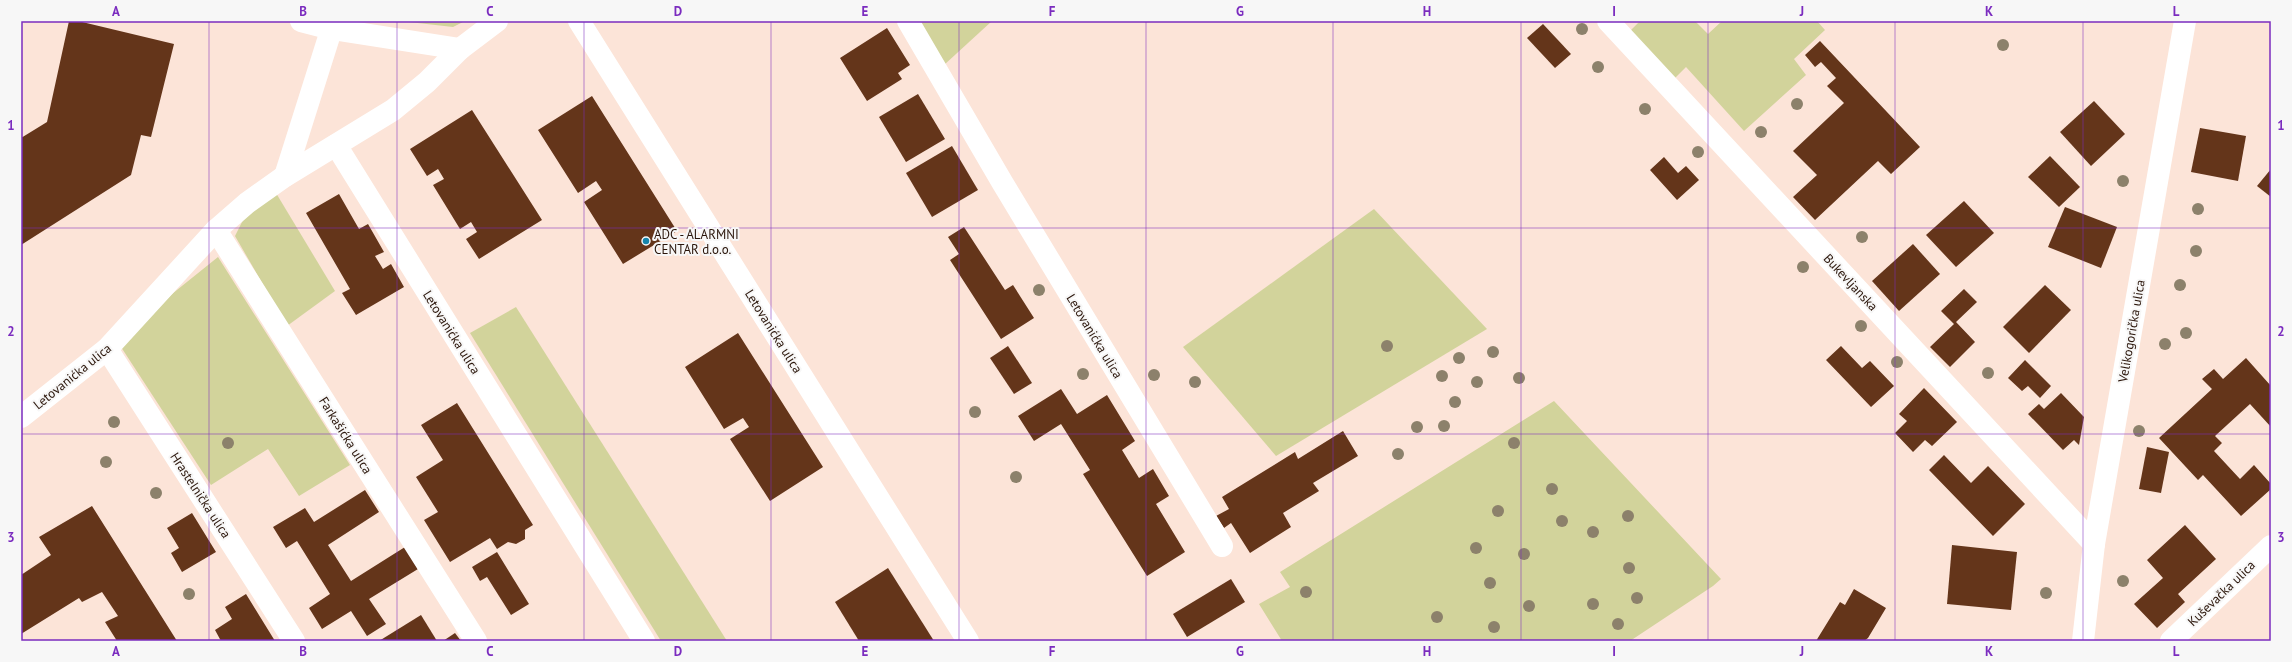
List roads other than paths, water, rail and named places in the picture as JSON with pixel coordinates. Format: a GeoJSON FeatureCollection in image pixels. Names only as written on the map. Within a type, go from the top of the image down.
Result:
{"type":"FeatureCollection","features":[{"type":"Feature","properties":{"kind":"street"},"geometry":{"type":"LineString","coordinates":[[301,21],[333,25],[460,49]]}},
{"type":"Feature","properties":{"kind":"street","name":"Letovanićka ulica"},"geometry":{"type":"LineString","coordinates":[[21,417],[107,349],[216,230],[247,203],[285,176],[393,110],[427,82],[460,49],[497,21]]}},
{"type":"Feature","properties":{"kind":"street","name":"Letovanićka ulica"},"geometry":{"type":"LineString","coordinates":[[579,21],[968,641]]}},
{"type":"Feature","properties":{"kind":"street","name":"Letovanićka ulica"},"geometry":{"type":"LineString","coordinates":[[908,21],[1002,182],[1222,546]]}},
{"type":"Feature","properties":{"kind":"street","name":"Bukevljanska"},"geometry":{"type":"LineString","coordinates":[[1608,21],[2094,544]]}},
{"type":"Feature","properties":{"kind":"street","name":"Velikogorička ulica"},"geometry":{"type":"LineString","coordinates":[[2083,641],[2094,544],[2185,21]]}},
{"type":"Feature","properties":{"kind":"street"},"geometry":{"type":"LineString","coordinates":[[285,176],[333,25]]}},
{"type":"Feature","properties":{"kind":"street","name":"Letovanićka ulica"},"geometry":{"type":"LineString","coordinates":[[336,145],[644,641]]}},
{"type":"Feature","properties":{"kind":"street","name":"Farkašićka ulica"},"geometry":{"type":"LineString","coordinates":[[216,230],[476,641]]}},
{"type":"Feature","properties":{"kind":"street","name":"Hrastelnička ulica"},"geometry":{"type":"LineString","coordinates":[[107,349],[294,641]]}},
{"type":"Feature","properties":{"kind":"street","name":"Kuševačka ulica"},"geometry":{"type":"LineString","coordinates":[[2172,641],[2271,546]]}},
{"type":"Feature","properties":{"kind":"place","name":"ADC - ALARMNI CENTAR d.o.o."},"geometry":{"type":"Point","coordinates":[646,241]}}]}
